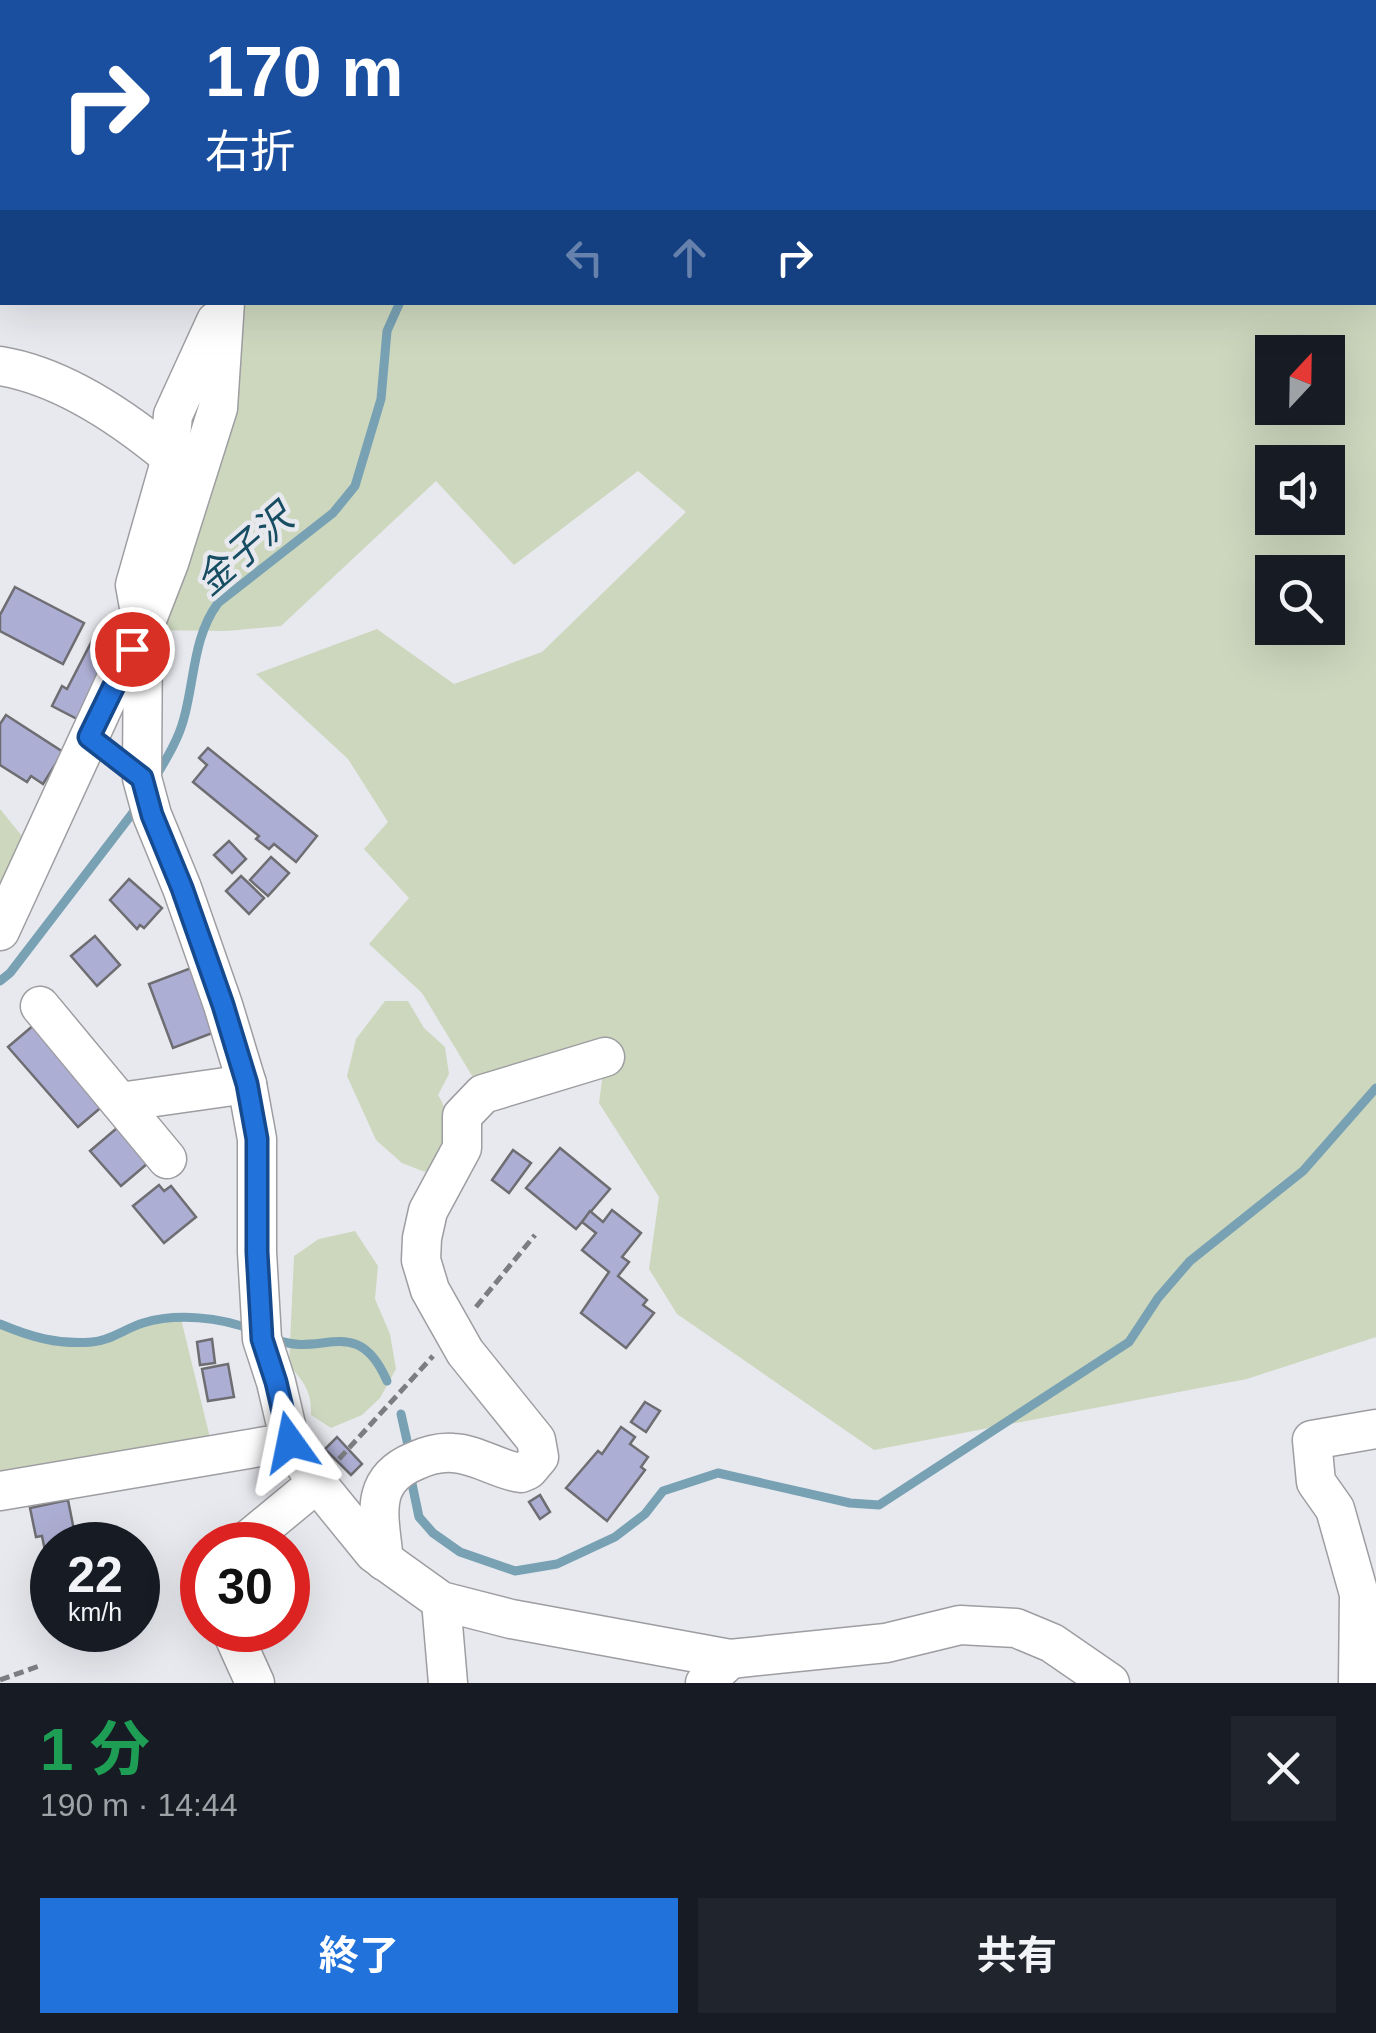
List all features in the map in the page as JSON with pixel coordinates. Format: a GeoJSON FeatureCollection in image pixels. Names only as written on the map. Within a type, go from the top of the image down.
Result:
{"type":"FeatureCollection","features":[{"type":"Feature","properties":{"kind":"street"},"geometry":{"type":"LineString","coordinates":[[224,305],[174,415],[169,456],[134,585],[143,630],[142,778],[247,1084],[257,1139],[262,1330],[290,1442],[316,1483],[374,1554],[440,1601],[511,1619],[718,1671],[886,1643],[960,1625],[1016,1628],[1052,1643],[1110,1683]]}},
{"type":"Feature","properties":{"kind":"street"},"geometry":{"type":"LineString","coordinates":[[0,931],[143,630],[169,562],[218,408],[225,305]]}},
{"type":"Feature","properties":{"kind":"street"},"geometry":{"type":"LineString","coordinates":[[0,366],[71,392],[133,426],[169,456]]}},
{"type":"Feature","properties":{"kind":"street"},"geometry":{"type":"LineString","coordinates":[[89,737],[142,778]]}},
{"type":"Feature","properties":{"kind":"street"},"geometry":{"type":"LineString","coordinates":[[40,1006],[167,1159]]}},
{"type":"Feature","properties":{"kind":"street"},"geometry":{"type":"LineString","coordinates":[[384,1561],[378,1504],[383,1486],[395,1469],[426,1456],[454,1453],[520,1473],[539,1457],[536,1440],[465,1352],[430,1290],[422,1260],[428,1211],[462,1148],[462,1116],[484,1094],[605,1057]]}},
{"type":"Feature","properties":{"kind":"street"},"geometry":{"type":"LineString","coordinates":[[120,1102],[247,1084]]}},
{"type":"Feature","properties":{"kind":"street"},"geometry":{"type":"LineString","coordinates":[[1322,1683],[1364,1674],[1359,1594],[1335,1509],[1316,1482],[1312,1440],[1376,1429]]}},
{"type":"Feature","properties":{"kind":"street"},"geometry":{"type":"LineString","coordinates":[[0,1490],[290,1442]]}},
{"type":"Feature","properties":{"kind":"street"},"geometry":{"type":"LineString","coordinates":[[269,1522],[316,1483]]}},
{"type":"Feature","properties":{"kind":"street"},"geometry":{"type":"LineString","coordinates":[[440,1601],[448,1683]]}},
{"type":"Feature","properties":{"kind":"street"},"geometry":{"type":"LineString","coordinates":[[241,1652],[255,1683]]}},
{"type":"Feature","properties":{"kind":"path"},"geometry":{"type":"LineString","coordinates":[[316,1483],[454,1333],[535,1235]]}},
{"type":"Feature","properties":{"kind":"path"},"geometry":{"type":"LineString","coordinates":[[0,1680],[39,1666]]}},
{"type":"Feature","properties":{"kind":"green space"},"geometry":{"type":"Polygon","coordinates":[[[224,305],[1376,305],[1376,1337],[1247,1379],[874,1450],[677,1314],[649,1269],[659,1197],[599,1103],[605,1058],[483,1094],[422,993],[369,944],[409,898],[364,849],[388,822],[348,759],[256,674],[377,629],[454,684],[542,652],[686,512],[638,471],[514,565],[436,481],[281,626],[227,631],[143,630],[224,305]]]}},
{"type":"Feature","properties":{"kind":"green space"},"geometry":{"type":"Polygon","coordinates":[[[0,809],[35,852],[0,931],[0,809]]]}},
{"type":"Feature","properties":{"kind":"green space"},"geometry":{"type":"Polygon","coordinates":[[[385,1001],[408,1001],[424,1028],[445,1047],[449,1074],[438,1095],[446,1115],[446,1136],[439,1155],[425,1172],[402,1163],[376,1140],[347,1076],[356,1039],[385,1001]]]}},
{"type":"Feature","properties":{"kind":"green space"},"geometry":{"type":"Polygon","coordinates":[[[355,1231],[378,1266],[375,1299],[390,1334],[396,1369],[380,1398],[362,1415],[331,1428],[311,1415],[306,1388],[289,1365],[294,1256],[319,1239],[355,1231]]]}},
{"type":"Feature","properties":{"kind":"green space"},"geometry":{"type":"Polygon","coordinates":[[[181,1319],[214,1454],[0,1491],[0,1325],[60,1344],[97,1342],[147,1322],[181,1319]]]}},
{"type":"Feature","properties":{"kind":"building"},"geometry":{"type":"Polygon","coordinates":[[[15,587],[84,623],[63,664],[0,631],[0,615],[15,587]]]}},
{"type":"Feature","properties":{"kind":"building"},"geometry":{"type":"Polygon","coordinates":[[[96,633],[117,644],[81,721],[52,706],[62,686],[67,689],[96,633]]]}},
{"type":"Feature","properties":{"kind":"building"},"geometry":{"type":"Polygon","coordinates":[[[6,715],[63,752],[43,784],[31,776],[27,782],[0,765],[0,724],[6,715]]]}},
{"type":"Feature","properties":{"kind":"building"},"geometry":{"type":"Polygon","coordinates":[[[208,748],[317,836],[296,862],[274,844],[269,849],[256,839],[259,836],[193,782],[207,765],[199,758],[208,748]]]}},
{"type":"Feature","properties":{"kind":"building"},"geometry":{"type":"Polygon","coordinates":[[[229,841],[246,859],[232,873],[214,855],[229,841]]]}},
{"type":"Feature","properties":{"kind":"building"},"geometry":{"type":"Polygon","coordinates":[[[271,857],[289,873],[268,896],[250,880],[271,857]]]}},
{"type":"Feature","properties":{"kind":"building"},"geometry":{"type":"Polygon","coordinates":[[[241,876],[264,898],[249,914],[226,891],[241,876]]]}},
{"type":"Feature","properties":{"kind":"building"},"geometry":{"type":"Polygon","coordinates":[[[129,879],[162,908],[144,928],[140,925],[137,929],[110,900],[129,879]]]}},
{"type":"Feature","properties":{"kind":"building"},"geometry":{"type":"Polygon","coordinates":[[[95,936],[120,965],[97,986],[71,956],[95,936]]]}},
{"type":"Feature","properties":{"kind":"building"},"geometry":{"type":"Polygon","coordinates":[[[191,968],[215,1032],[173,1048],[149,984],[191,968]]]}},
{"type":"Feature","properties":{"kind":"building"},"geometry":{"type":"Polygon","coordinates":[[[35,1024],[105,1104],[78,1127],[8,1047],[35,1024]]]}},
{"type":"Feature","properties":{"kind":"building"},"geometry":{"type":"Polygon","coordinates":[[[117,1128],[148,1163],[121,1186],[90,1151],[117,1128]]]}},
{"type":"Feature","properties":{"kind":"building"},"geometry":{"type":"Polygon","coordinates":[[[560,1148],[610,1189],[576,1229],[526,1188],[560,1148]]]}},
{"type":"Feature","properties":{"kind":"building"},"geometry":{"type":"Polygon","coordinates":[[[513,1150],[531,1163],[509,1193],[492,1180],[513,1150]]]}},
{"type":"Feature","properties":{"kind":"building"},"geometry":{"type":"Polygon","coordinates":[[[159,1185],[164,1191],[171,1186],[196,1217],[164,1243],[133,1206],[159,1185]]]}},
{"type":"Feature","properties":{"kind":"building"},"geometry":{"type":"Polygon","coordinates":[[[612,1210],[641,1233],[622,1257],[629,1262],[618,1276],[647,1300],[643,1305],[654,1313],[626,1348],[581,1313],[609,1272],[582,1250],[596,1233],[582,1222],[590,1211],[603,1222],[612,1210]]]}},
{"type":"Feature","properties":{"kind":"building"},"geometry":{"type":"Polygon","coordinates":[[[212,1339],[215,1363],[200,1365],[197,1342],[212,1339]]]}},
{"type":"Feature","properties":{"kind":"building"},"geometry":{"type":"Polygon","coordinates":[[[228,1364],[234,1397],[208,1401],[202,1369],[228,1364]]]}},
{"type":"Feature","properties":{"kind":"building"},"geometry":{"type":"Polygon","coordinates":[[[645,1402],[660,1411],[646,1432],[631,1422],[645,1402]]]}},
{"type":"Feature","properties":{"kind":"building"},"geometry":{"type":"Polygon","coordinates":[[[621,1427],[635,1437],[630,1444],[648,1457],[641,1467],[645,1470],[607,1521],[566,1488],[598,1451],[602,1454],[621,1427]]]}},
{"type":"Feature","properties":{"kind":"building"},"geometry":{"type":"Polygon","coordinates":[[[337,1437],[362,1464],[351,1475],[325,1449],[337,1437]]]}},
{"type":"Feature","properties":{"kind":"building"},"geometry":{"type":"Polygon","coordinates":[[[540,1495],[550,1512],[540,1519],[529,1502],[540,1495]]]}},
{"type":"Feature","properties":{"kind":"building"},"geometry":{"type":"Polygon","coordinates":[[[68,1500],[72,1522],[33,1522],[30,1508],[68,1500]]]}},
{"type":"Feature","properties":{"kind":"waterway","name":"金子沢"},"geometry":{"type":"LineString","coordinates":[[156,776],[182,725],[199,644],[218,603],[333,513],[355,486],[381,399],[387,331],[399,305]]}},
{"type":"Feature","properties":{"kind":"waterway","name":"金子沢"},"geometry":{"type":"LineString","coordinates":[[0,981],[138,806]]}},
{"type":"Feature","properties":{"kind":"waterway"},"geometry":{"type":"LineString","coordinates":[[411,1479],[419,1517],[433,1533],[460,1552],[515,1571],[557,1564],[615,1537],[645,1514],[663,1491],[718,1473],[850,1503],[879,1505],[1129,1342],[1158,1298],[1190,1261],[1303,1171],[1376,1088]]}},
{"type":"Feature","properties":{"kind":"waterway"},"geometry":{"type":"LineString","coordinates":[[0,1324],[45,1339],[80,1343],[99,1341],[143,1323],[170,1318],[213,1319],[252,1330]]}},
{"type":"Feature","properties":{"kind":"waterway"},"geometry":{"type":"LineString","coordinates":[[275,1339],[292,1344],[351,1343],[375,1360],[387,1381]]}},
{"type":"Feature","properties":{"kind":"waterway"},"geometry":{"type":"LineString","coordinates":[[401,1414],[410,1454]]}},
{"type":"Feature","properties":{"kind":"route"},"geometry":{"type":"LineString","coordinates":[[132,649],[89,737],[142,778],[247,1084],[257,1139],[262,1339],[290,1442]]}}]}
